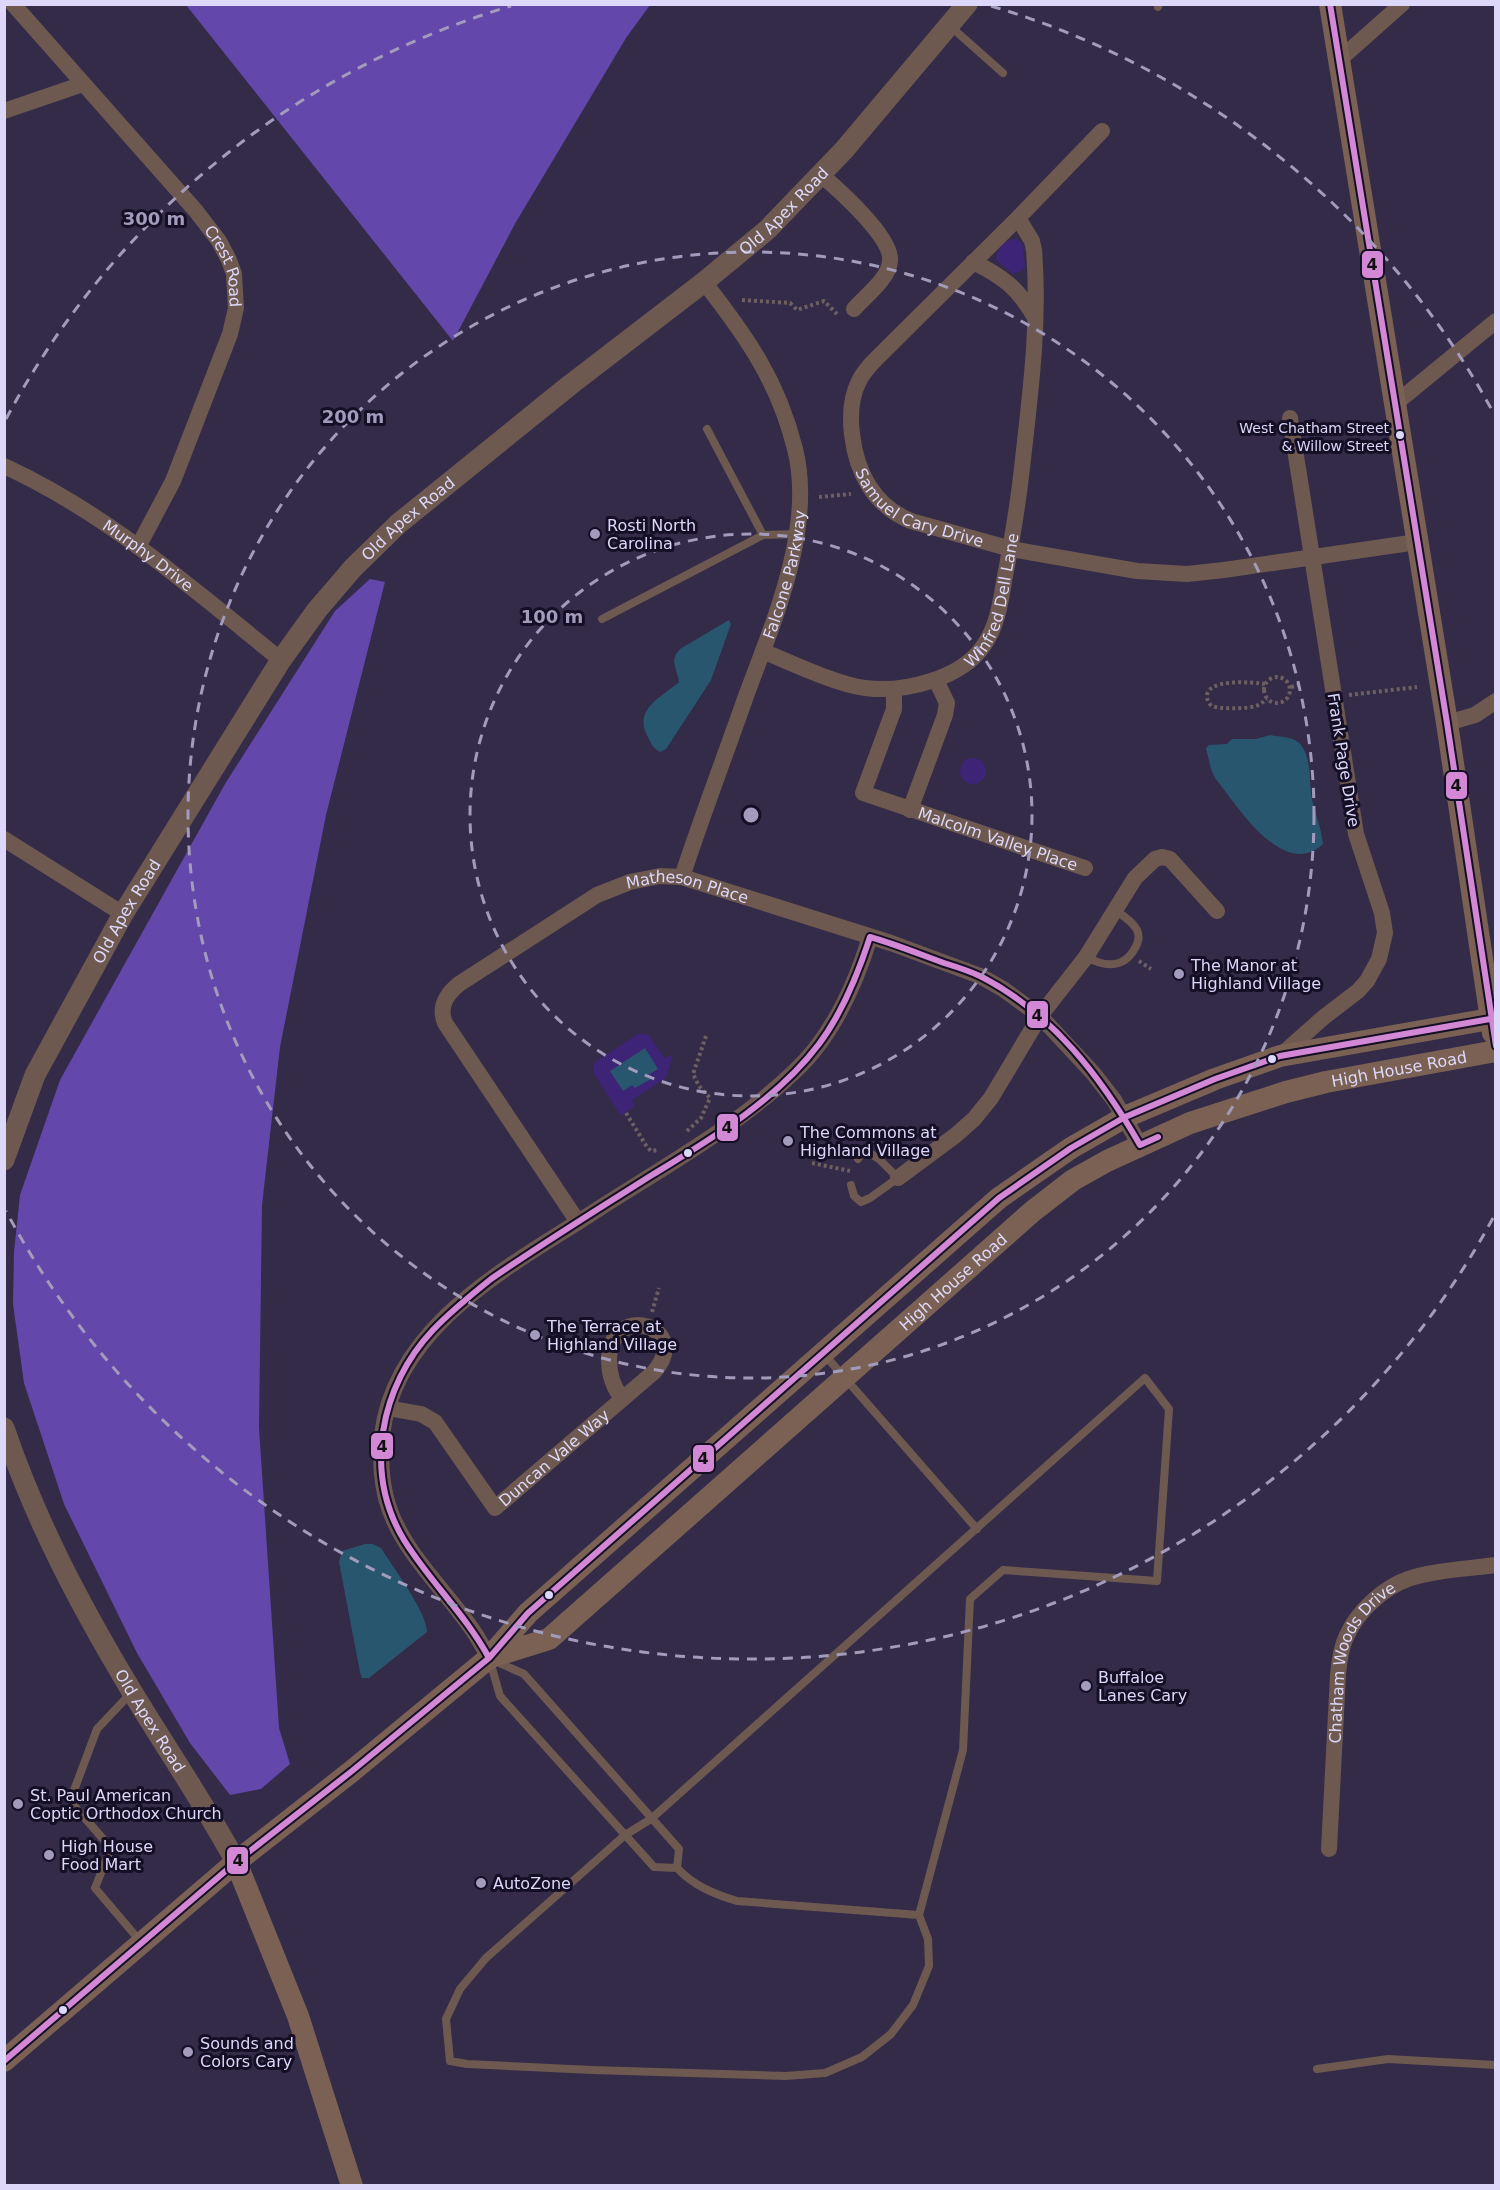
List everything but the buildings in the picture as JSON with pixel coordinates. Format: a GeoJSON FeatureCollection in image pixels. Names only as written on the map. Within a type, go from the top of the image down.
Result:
{"type":"FeatureCollection","features":[{"type":"Feature","properties":{"kind":"main road"},"geometry":{"type":"LineString","coordinates":[[1330,4],[1396,403],[1496,1050]]}},
{"type":"Feature","properties":{"kind":"main road","name":"High House Road"},"geometry":{"type":"LineString","coordinates":[[4,2061],[236,1862],[352,1771],[489,1658],[528,1612],[999,1198],[1071,1148],[1125,1117],[1215,1079],[1280,1056],[1490,1019]]}},
{"type":"Feature","properties":{"kind":"main road","name":"High House Road"},"geometry":{"type":"LineString","coordinates":[[489,1658],[549,1638],[1033,1211],[1073,1180],[1140,1145],[1191,1123],[1296,1089],[1369,1072],[1496,1050]]}},
{"type":"Feature","properties":{"kind":"main road","name":"Old Apex Road"},"geometry":{"type":"LineString","coordinates":[[236,1862],[298,2016],[352,2186]]}},
{"type":"Feature","properties":{"kind":"street","name":"Crest Road"},"geometry":{"type":"LineString","coordinates":[[13,4],[196,211],[219,240],[234,274],[236,308],[230,334],[173,481],[138,547]]}},
{"type":"Feature","properties":{"kind":"street","name":"Old Apex Road"},"geometry":{"type":"LineString","coordinates":[[4,1160],[35,1075],[123,914],[281,660],[317,610],[353,568],[398,524],[767,230],[820,175],[967,4]]}},
{"type":"Feature","properties":{"kind":"street"},"geometry":{"type":"LineString","coordinates":[[1339,60],[1402,4]]}},
{"type":"Feature","properties":{"kind":"street"},"geometry":{"type":"LineString","coordinates":[[4,111],[83,84]]}},
{"type":"Feature","properties":{"kind":"street","name":"Samuel Cary Drive"},"geometry":{"type":"LineString","coordinates":[[1102,131],[866,371],[854,395],[852,411],[860,467],[869,486],[886,507],[911,521],[1011,549],[1166,574],[1206,573],[1417,542]]}},
{"type":"Feature","properties":{"kind":"street"},"geometry":{"type":"LineString","coordinates":[[820,175],[868,221],[890,252],[891,261],[885,275],[854,309]]}},
{"type":"Feature","properties":{"kind":"street","name":"Winfred Dell Lane"},"geometry":{"type":"LineString","coordinates":[[763,651],[841,682],[863,688],[894,689],[936,680],[960,667],[983,646],[994,627],[1011,549],[1019,501],[1033,369],[1034,250],[1032,241],[1018,218]]}},
{"type":"Feature","properties":{"kind":"street"},"geometry":{"type":"LineString","coordinates":[[974,262],[1011,284],[1024,298],[1035,317]]}},
{"type":"Feature","properties":{"kind":"street","name":"Falcone Parkway"},"geometry":{"type":"LineString","coordinates":[[682,877],[763,651],[791,564],[798,534],[799,487],[795,451],[784,414],[770,377],[747,339],[704,282]]}},
{"type":"Feature","properties":{"kind":"street"},"geometry":{"type":"LineString","coordinates":[[1396,403],[1496,321]]}},
{"type":"Feature","properties":{"kind":"street","name":"Frank Page Drive"},"geometry":{"type":"LineString","coordinates":[[1280,1056],[1358,991],[1374,970],[1384,946],[1385,933],[1382,913],[1356,834],[1290,418]]}},
{"type":"Feature","properties":{"kind":"street","name":"Murphy Drive"},"geometry":{"type":"LineString","coordinates":[[4,466],[68,500],[138,547],[281,660]]}},
{"type":"Feature","properties":{"kind":"street","name":"Malcolm Valley Place"},"geometry":{"type":"LineString","coordinates":[[910,810],[945,715],[947,703],[936,680]]}},
{"type":"Feature","properties":{"kind":"street","name":"Malcolm Valley Place"},"geometry":{"type":"LineString","coordinates":[[894,689],[894,710],[863,793],[1085,868]]}},
{"type":"Feature","properties":{"kind":"street"},"geometry":{"type":"LineString","coordinates":[[1446,723],[1475,715],[1496,700]]}},
{"type":"Feature","properties":{"kind":"street"},"geometry":{"type":"LineString","coordinates":[[4,839],[123,914]]}},
{"type":"Feature","properties":{"kind":"street"},"geometry":{"type":"LineString","coordinates":[[898,1178],[956,1135],[974,1119],[991,1098],[1040,1016],[1086,957],[1135,878],[1151,862],[1162,857],[1173,861],[1217,911]]}},
{"type":"Feature","properties":{"kind":"street","name":"Matheson Place"},"geometry":{"type":"LineString","coordinates":[[578,1222],[445,1023],[442,1014],[443,1004],[459,984],[597,895],[630,882],[660,876],[682,877],[870,937],[981,976],[1004,989],[1040,1016],[1093,1072],[1125,1117],[1140,1145]]}},
{"type":"Feature","properties":{"kind":"street"},"geometry":{"type":"LineString","coordinates":[[489,1658],[470,1626],[414,1554],[389,1509],[381,1470],[381,1451],[388,1408],[397,1384],[408,1364],[430,1334],[446,1316],[482,1287],[741,1116],[795,1072],[815,1050],[836,1018],[851,988],[870,937]]}},
{"type":"Feature","properties":{"kind":"street","name":"Duncan Vale Way"},"geometry":{"type":"LineString","coordinates":[[388,1408],[421,1414],[435,1422],[495,1508],[622,1398]]}},
{"type":"Feature","properties":{"kind":"street","name":"Old Apex Road"},"geometry":{"type":"LineString","coordinates":[[4,1428],[39,1520],[84,1610],[218,1828],[236,1862]]}},
{"type":"Feature","properties":{"kind":"street","name":"Chatham Woods Drive"},"geometry":{"type":"LineString","coordinates":[[1329,1849],[1338,1675],[1340,1655],[1347,1635],[1357,1618],[1372,1601],[1407,1579],[1496,1565]]}},
{"type":"Feature","properties":{"kind":"lane"},"geometry":{"type":"LineString","coordinates":[[949,26],[1003,73]]}},
{"type":"Feature","properties":{"kind":"lane"},"geometry":{"type":"LineString","coordinates":[[707,429],[763,535]]}},
{"type":"Feature","properties":{"kind":"lane"},"geometry":{"type":"LineString","coordinates":[[602,619],[763,535],[798,534]]}},
{"type":"Feature","properties":{"kind":"lane"},"geometry":{"type":"LineString","coordinates":[[1086,957],[1106,965],[1124,962],[1137,946],[1138,933],[1129,920],[1116,911]]}},
{"type":"Feature","properties":{"kind":"lane"},"geometry":{"type":"LineString","coordinates":[[851,1185],[854,1196],[861,1202],[898,1178],[871,1154],[863,1152],[858,1159]]}},
{"type":"Feature","properties":{"kind":"lane"},"geometry":{"type":"LineString","coordinates":[[823,1353],[977,1529]]}},
{"type":"Feature","properties":{"kind":"lane"},"geometry":{"type":"LineString","coordinates":[[1145,1378],[1169,1409],[1157,1581],[1003,1570],[970,1599],[963,1750],[919,1915],[928,1939],[929,1966],[913,2005],[891,2034],[862,2057],[825,2073],[786,2076],[592,2070],[467,2064],[450,2061],[446,2019],[460,1989],[486,1958],[625,1835],[651,1819],[977,1529],[1145,1378]]}},
{"type":"Feature","properties":{"kind":"lane"},"geometry":{"type":"LineString","coordinates":[[489,1658],[524,1674],[679,1849],[677,1868]]}},
{"type":"Feature","properties":{"kind":"lane"},"geometry":{"type":"LineString","coordinates":[[489,1658],[500,1696],[654,1867],[677,1868],[686,1877],[711,1893],[736,1901],[919,1915]]}},
{"type":"Feature","properties":{"kind":"lane"},"geometry":{"type":"LineString","coordinates":[[132,1691],[97,1729],[70,1801],[111,1848],[95,1888],[142,1944]]}},
{"type":"Feature","properties":{"kind":"lane"},"geometry":{"type":"LineString","coordinates":[[1317,2069],[1388,2059],[1496,2065]]}},
{"type":"Feature","properties":{"kind":"path"},"geometry":{"type":"LineString","coordinates":[[742,300],[790,303],[797,310],[824,301],[843,320],[854,309]]}},
{"type":"Feature","properties":{"kind":"path"},"geometry":{"type":"LineString","coordinates":[[819,497],[851,494]]}},
{"type":"Feature","properties":{"kind":"path"},"geometry":{"type":"LineString","coordinates":[[1275,676],[1282,677],[1288,681],[1291,687],[1290,693],[1283,702],[1272,702],[1264,694],[1265,684],[1275,676]]}},
{"type":"Feature","properties":{"kind":"path"},"geometry":{"type":"LineString","coordinates":[[1265,684],[1221,683],[1212,687],[1207,694],[1212,706],[1220,707],[1252,708],[1267,699]]}},
{"type":"Feature","properties":{"kind":"path"},"geometry":{"type":"LineString","coordinates":[[1291,687],[1302,684]]}},
{"type":"Feature","properties":{"kind":"path"},"geometry":{"type":"LineString","coordinates":[[1335,697],[1417,687]]}},
{"type":"Feature","properties":{"kind":"path"},"geometry":{"type":"LineString","coordinates":[[678,1137],[701,1118],[710,1098],[699,1086],[693,1074],[706,1036]]}},
{"type":"Feature","properties":{"kind":"path"},"geometry":{"type":"LineString","coordinates":[[626,1113],[647,1147],[656,1151],[663,1146]]}},
{"type":"Feature","properties":{"kind":"path"},"geometry":{"type":"LineString","coordinates":[[812,1163],[854,1171]]}},
{"type":"Feature","properties":{"kind":"path"},"geometry":{"type":"LineString","coordinates":[[651,1319],[659,1288]]}},
{"type":"Feature","properties":{"kind":"shaded area"},"geometry":{"type":"Polygon","coordinates":[[[186,5],[650,5],[626,38],[516,222],[453,341],[186,5]]]}},
{"type":"Feature","properties":{"kind":"shaded area"},"geometry":{"type":"Polygon","coordinates":[[[1016,239],[1022,243],[1025,266],[1021,271],[1013,274],[996,260],[1002,245],[1016,239]]]}},
{"type":"Feature","properties":{"kind":"shaded area"},"geometry":{"type":"Polygon","coordinates":[[[370,579],[385,582],[326,815],[280,1047],[262,1205],[259,1428],[279,1728],[290,1764],[261,1789],[230,1795],[190,1743],[137,1653],[64,1504],[24,1383],[13,1304],[14,1252],[20,1195],[60,1080],[225,784],[335,611],[370,579]]]}},
{"type":"Feature","properties":{"kind":"shaded area"},"geometry":{"type":"Polygon","coordinates":[[[973,758],[982,762],[986,771],[982,780],[973,784],[964,780],[960,771],[964,762],[973,758]]]}},
{"type":"Feature","properties":{"kind":"shaded area"},"geometry":{"type":"Polygon","coordinates":[[[639,1033],[649,1035],[664,1058],[673,1055],[666,1078],[632,1100],[635,1106],[621,1116],[593,1072],[594,1063],[639,1033]]]}},
{"type":"Feature","properties":{"kind":"water"},"geometry":{"type":"Polygon","coordinates":[[[729,620],[731,624],[711,680],[666,749],[660,752],[653,746],[646,733],[644,716],[647,710],[652,703],[679,682],[674,661],[680,649],[729,620]]]}},
{"type":"Feature","properties":{"kind":"water"},"geometry":{"type":"Polygon","coordinates":[[[1270,735],[1291,738],[1298,742],[1305,751],[1313,804],[1323,844],[1308,853],[1292,853],[1262,835],[1248,821],[1215,778],[1211,769],[1206,748],[1209,745],[1227,744],[1232,739],[1256,739],[1270,735]]]}},
{"type":"Feature","properties":{"kind":"water"},"geometry":{"type":"Polygon","coordinates":[[[645,1048],[658,1069],[648,1075],[651,1079],[635,1088],[632,1085],[623,1091],[610,1071],[645,1048]]]}},
{"type":"Feature","properties":{"kind":"water"},"geometry":{"type":"Polygon","coordinates":[[[373,1544],[381,1548],[415,1601],[427,1632],[369,1678],[362,1678],[360,1672],[339,1562],[342,1551],[373,1544]]]}},
{"type":"Feature","properties":{"kind":"transit line","name":"4"},"geometry":{"type":"LineString","coordinates":[[1330,4],[1447,723],[1496,1046]]}},
{"type":"Feature","properties":{"kind":"transit line","name":"4"},"geometry":{"type":"LineString","coordinates":[[870,937],[973,973],[1008,992],[1053,1028],[1073,1049],[1109,1095],[1140,1145],[1158,1137]]}},
{"type":"Feature","properties":{"kind":"transit line","name":"4"},"geometry":{"type":"LineString","coordinates":[[489,1658],[470,1627],[414,1555],[391,1514],[384,1486],[381,1458],[383,1430],[400,1377],[415,1352],[433,1330],[491,1279],[720,1132],[763,1101],[783,1083],[828,1032],[855,979],[870,937]]}},
{"type":"Feature","properties":{"kind":"transit line","name":"4"},"geometry":{"type":"LineString","coordinates":[[4,2061],[236,1862],[352,1771],[489,1658],[528,1613],[999,1198],[1071,1148],[1125,1117],[1215,1079],[1280,1056],[1490,1019]]}},
{"type":"Feature","properties":{"kind":"place","name":"West Chatham Street & Willow Street"},"geometry":{"type":"Point","coordinates":[1400,435]}},
{"type":"Feature","properties":{"kind":"place","name":"Rosti North Carolina"},"geometry":{"type":"Point","coordinates":[595,534]}},
{"type":"Feature","properties":{"kind":"place","name":"The Manor at Highland Village"},"geometry":{"type":"Point","coordinates":[1179,974]}},
{"type":"Feature","properties":{"kind":"place","name":"The Commons at Highland Village"},"geometry":{"type":"Point","coordinates":[788,1141]}},
{"type":"Feature","properties":{"kind":"place","name":"The Terrace at Highland Village"},"geometry":{"type":"Point","coordinates":[535,1335]}},
{"type":"Feature","properties":{"kind":"place","name":"Buffaloe Lanes Cary"},"geometry":{"type":"Point","coordinates":[1086,1686]}},
{"type":"Feature","properties":{"kind":"place","name":"St. Paul American Coptic Orthodox Church"},"geometry":{"type":"Point","coordinates":[18,1804]}},
{"type":"Feature","properties":{"kind":"place","name":"High House Food Mart"},"geometry":{"type":"Point","coordinates":[49,1855]}},
{"type":"Feature","properties":{"kind":"place","name":"AutoZone"},"geometry":{"type":"Point","coordinates":[481,1883]}},
{"type":"Feature","properties":{"kind":"place","name":"Sounds and Colors Cary"},"geometry":{"type":"Point","coordinates":[188,2052]}}]}
